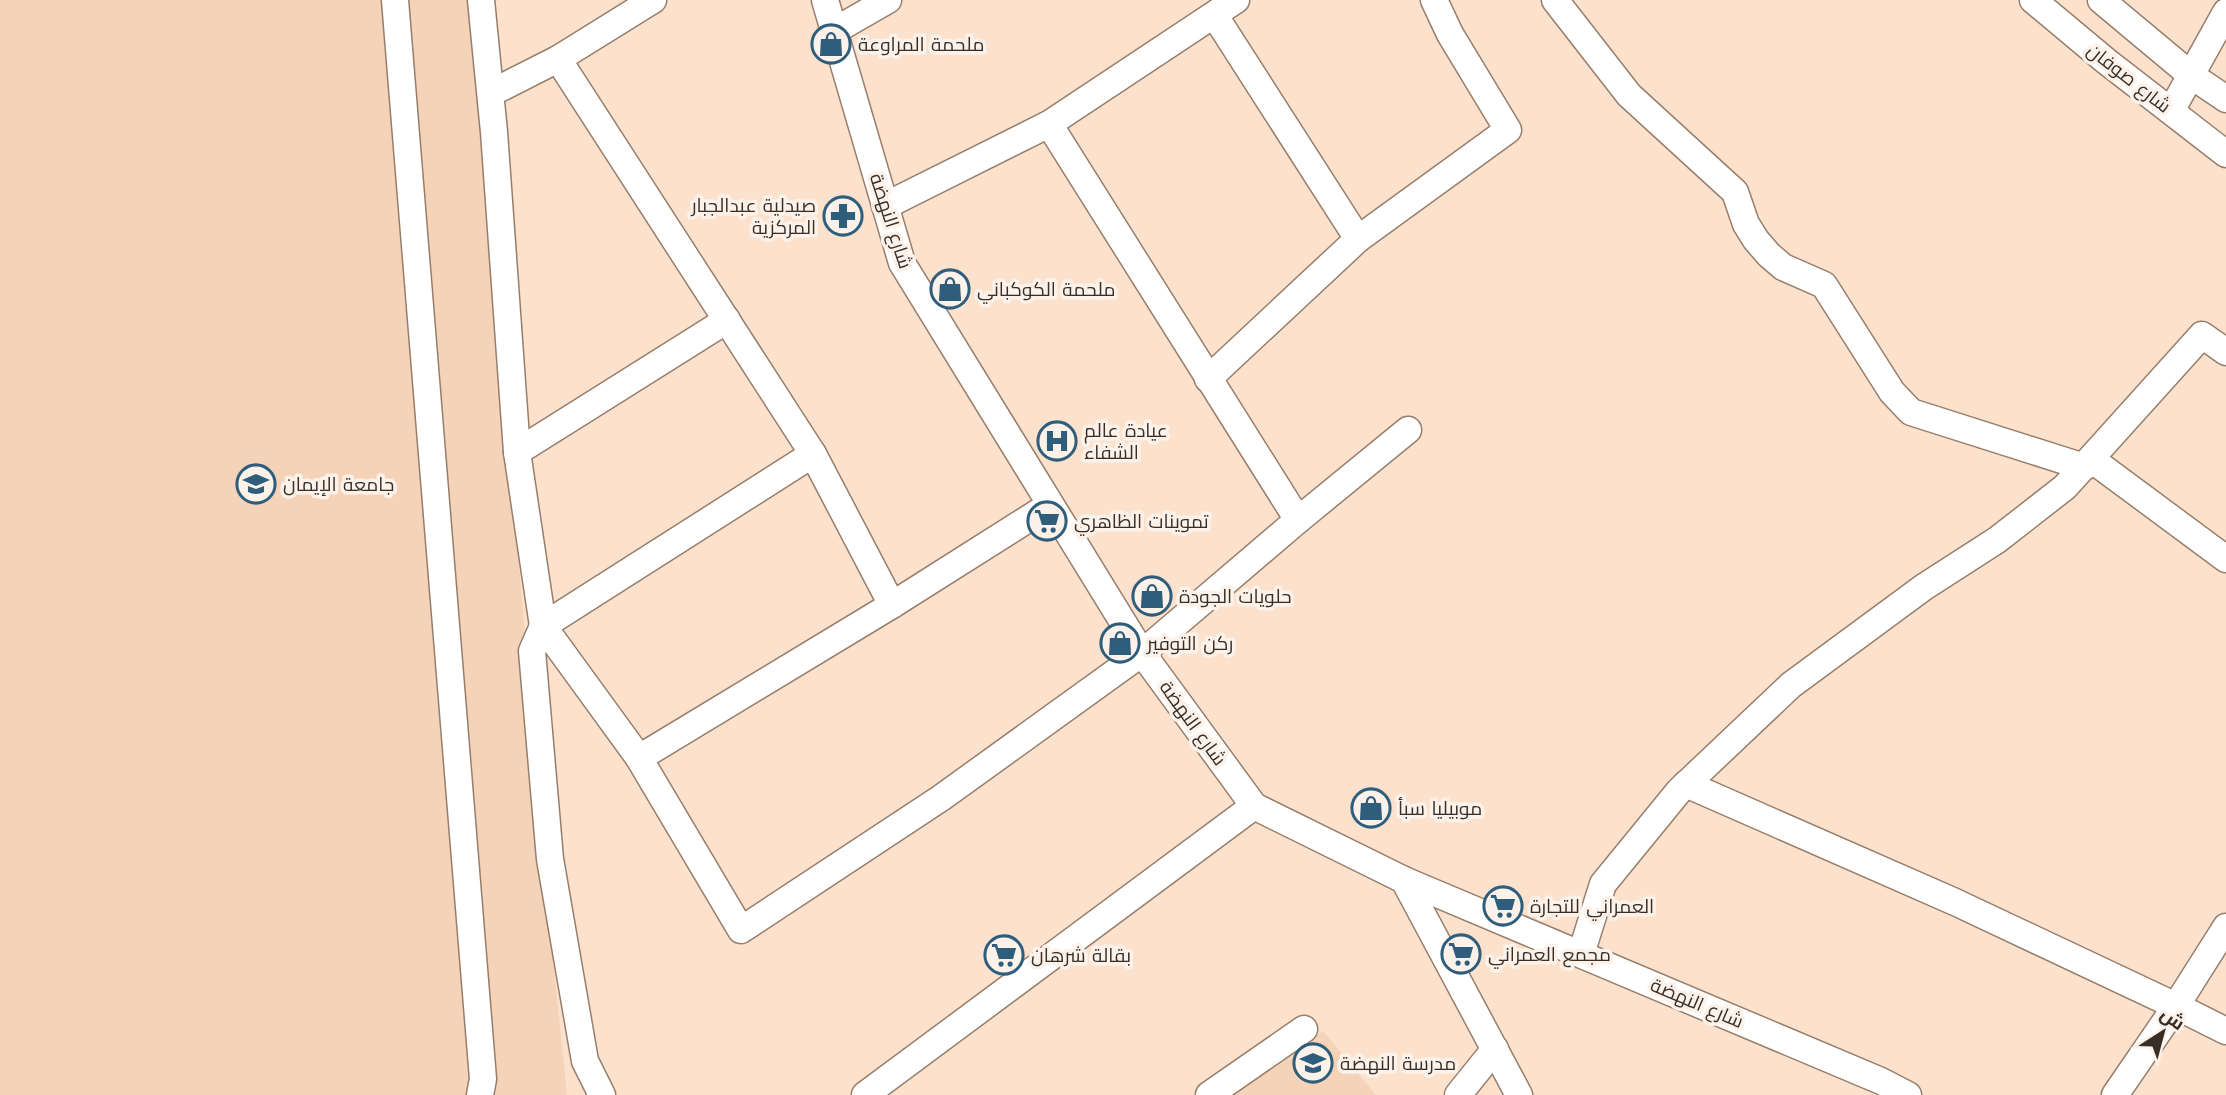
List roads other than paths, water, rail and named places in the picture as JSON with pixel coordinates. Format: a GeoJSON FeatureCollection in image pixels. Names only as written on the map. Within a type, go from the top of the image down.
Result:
{"type":"FeatureCollection","features":[{"type":"Feature","properties":{"kind":"street"},"geometry":{"type":"LineString","coordinates":[[395,0],[482,1066],[480,1095]]}},
{"type":"Feature","properties":{"kind":"street"},"geometry":{"type":"LineString","coordinates":[[481,0],[491,93],[517,452],[543,626],[639,758],[741,930],[941,798],[1142,653],[1408,430]]}},
{"type":"Feature","properties":{"kind":"street"},"geometry":{"type":"LineString","coordinates":[[491,93],[558,60],[653,0]]}},
{"type":"Feature","properties":{"kind":"street","name":"شارع النهضة"},"geometry":{"type":"LineString","coordinates":[[825,0],[902,263],[1142,653],[1254,806],[1404,880],[1581,954],[1872,1088],[1909,1095]]}},
{"type":"Feature","properties":{"kind":"street"},"geometry":{"type":"LineString","coordinates":[[834,31],[888,0]]}},
{"type":"Feature","properties":{"kind":"street"},"geometry":{"type":"LineString","coordinates":[[886,206],[1049,124],[1236,0]]}},
{"type":"Feature","properties":{"kind":"street"},"geometry":{"type":"LineString","coordinates":[[1208,379],[1357,239],[1508,130],[1450,34],[1434,0]]}},
{"type":"Feature","properties":{"kind":"street"},"geometry":{"type":"LineString","coordinates":[[1555,0],[1629,95],[1735,192],[1746,224],[1769,255],[1783,267],[1824,285],[1892,392],[1910,412],[2088,463],[2226,559]]}},
{"type":"Feature","properties":{"kind":"street","name":"شارع صوفان"},"geometry":{"type":"LineString","coordinates":[[2033,0],[2106,61],[2226,154]]}},
{"type":"Feature","properties":{"kind":"street","name":"شارع صوفان"},"geometry":{"type":"LineString","coordinates":[[2101,0],[2192,76],[2226,99]]}},
{"type":"Feature","properties":{"kind":"street"},"geometry":{"type":"LineString","coordinates":[[2171,111],[2226,12]]}},
{"type":"Feature","properties":{"kind":"street"},"geometry":{"type":"LineString","coordinates":[[1215,16],[1357,239]]}},
{"type":"Feature","properties":{"kind":"street"},"geometry":{"type":"LineString","coordinates":[[558,60],[813,454],[892,605]]}},
{"type":"Feature","properties":{"kind":"street"},"geometry":{"type":"LineString","coordinates":[[1049,124],[1298,520]]}},
{"type":"Feature","properties":{"kind":"street"},"geometry":{"type":"LineString","coordinates":[[517,452],[727,320]]}},
{"type":"Feature","properties":{"kind":"street"},"geometry":{"type":"LineString","coordinates":[[1581,954],[1603,884],[1686,784],[1791,685],[1924,587],[1997,540],[2065,488],[2202,335],[2226,352]]}},
{"type":"Feature","properties":{"kind":"street"},"geometry":{"type":"LineString","coordinates":[[603,1095],[585,1060],[550,859],[532,651],[543,626],[813,454]]}},
{"type":"Feature","properties":{"kind":"street"},"geometry":{"type":"LineString","coordinates":[[639,758],[892,605],[1050,505]]}},
{"type":"Feature","properties":{"kind":"street"},"geometry":{"type":"LineString","coordinates":[[1686,784],[1955,902],[2226,1031]]}},
{"type":"Feature","properties":{"kind":"street"},"geometry":{"type":"LineString","coordinates":[[864,1095],[1254,806]]}},
{"type":"Feature","properties":{"kind":"street"},"geometry":{"type":"LineString","coordinates":[[1404,880],[1519,1095]]}},
{"type":"Feature","properties":{"kind":"street"},"geometry":{"type":"LineString","coordinates":[[2115,1095],[2226,927]]}},
{"type":"Feature","properties":{"kind":"street"},"geometry":{"type":"LineString","coordinates":[[1209,1095],[1304,1029]]}},
{"type":"Feature","properties":{"kind":"street"},"geometry":{"type":"LineString","coordinates":[[1458,1095],[1495,1049]]}},
{"type":"Feature","properties":{"kind":"place","name":"ملحمة المراوعة"},"geometry":{"type":"Point","coordinates":[831,44]}},
{"type":"Feature","properties":{"kind":"place","name":"صيدلية عبدالجبار المركزية"},"geometry":{"type":"Point","coordinates":[843,216]}},
{"type":"Feature","properties":{"kind":"place","name":"ملحمة الكوكباني"},"geometry":{"type":"Point","coordinates":[950,289]}},
{"type":"Feature","properties":{"kind":"place","name":"عيادة عالم الشفاء"},"geometry":{"type":"Point","coordinates":[1057,441]}},
{"type":"Feature","properties":{"kind":"place","name":"جامعة الإيمان"},"geometry":{"type":"Point","coordinates":[256,484]}},
{"type":"Feature","properties":{"kind":"place","name":"تموينات الظاهري"},"geometry":{"type":"Point","coordinates":[1047,521]}},
{"type":"Feature","properties":{"kind":"place","name":"حلويات الجودة"},"geometry":{"type":"Point","coordinates":[1152,596]}},
{"type":"Feature","properties":{"kind":"place","name":"ركن التوفير"},"geometry":{"type":"Point","coordinates":[1120,643]}},
{"type":"Feature","properties":{"kind":"place","name":"موبيليا سبأ"},"geometry":{"type":"Point","coordinates":[1371,808]}},
{"type":"Feature","properties":{"kind":"place","name":"العمراني للتجارة"},"geometry":{"type":"Point","coordinates":[1503,906]}},
{"type":"Feature","properties":{"kind":"place","name":"مجمع العمراني"},"geometry":{"type":"Point","coordinates":[1461,954]}},
{"type":"Feature","properties":{"kind":"place","name":"بقالة شرهان"},"geometry":{"type":"Point","coordinates":[1004,955]}},
{"type":"Feature","properties":{"kind":"place","name":"مدرسة النهضة"},"geometry":{"type":"Point","coordinates":[1313,1063]}}]}
